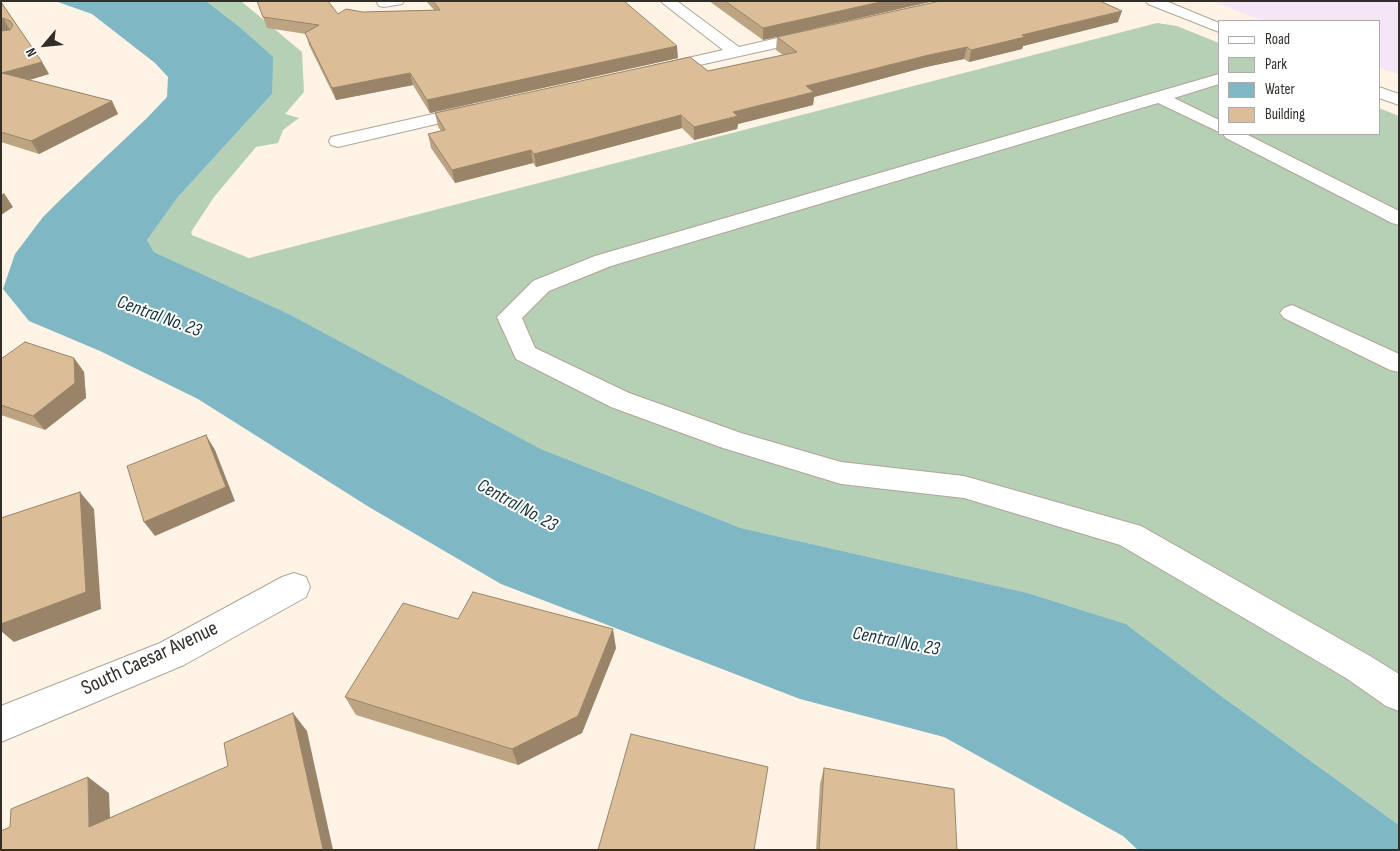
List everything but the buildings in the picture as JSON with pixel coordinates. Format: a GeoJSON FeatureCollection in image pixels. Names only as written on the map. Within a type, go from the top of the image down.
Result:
{"type":"FeatureCollection","features":[{"type":"Feature","properties":{"kind":"street"},"geometry":{"type":"LineString","coordinates":[[667,1],[736,52]]}},
{"type":"Feature","properties":{"kind":"street"},"geometry":{"type":"LineString","coordinates":[[1153,1],[1218,28]]}},
{"type":"Feature","properties":{"kind":"street"},"geometry":{"type":"LineString","coordinates":[[639,74],[830,31]]}},
{"type":"Feature","properties":{"kind":"street"},"geometry":{"type":"LineString","coordinates":[[1218,79],[603,261],[541,286],[509,317],[524,353],[620,400],[733,440],[840,473],[964,487],[1130,535],[1358,668],[1399,694]]}},
{"type":"Feature","properties":{"kind":"street"},"geometry":{"type":"LineString","coordinates":[[1380,92],[1398,99]]}},
{"type":"Feature","properties":{"kind":"street"},"geometry":{"type":"LineString","coordinates":[[1160,97],[1218,126]]}},
{"type":"Feature","properties":{"kind":"street"},"geometry":{"type":"LineString","coordinates":[[338,140],[493,106]]}},
{"type":"Feature","properties":{"kind":"street"},"geometry":{"type":"LineString","coordinates":[[1234,135],[1399,219]]}},
{"type":"Feature","properties":{"kind":"street"},"geometry":{"type":"LineString","coordinates":[[1292,313],[1399,364]]}},
{"type":"Feature","properties":{"kind":"street","name":"South Caesar Avenue"},"geometry":{"type":"LineString","coordinates":[[1,724],[172,654],[294,587]]}},
{"type":"Feature","properties":{"kind":"shaded area"},"geometry":{"type":"Polygon","coordinates":[[[1212,1],[1399,1],[1399,75],[1380,67],[1380,20],[1260,20],[1212,1]]]}},
{"type":"Feature","properties":{"kind":"green space"},"geometry":{"type":"Polygon","coordinates":[[[206,1],[241,1],[302,52],[304,92],[285,114],[299,118],[283,130],[278,143],[256,147],[214,197],[191,232],[192,235],[249,258],[1157,23],[1177,26],[1218,43],[1218,135],[1380,135],[1380,108],[1399,116],[1399,825],[1126,624],[1028,593],[741,528],[541,449],[289,314],[154,252],[147,240],[178,197],[272,94],[272,57],[241,28],[206,1]]]}},
{"type":"Feature","properties":{"kind":"water","name":"Central No. 23"},"geometry":{"type":"Polygon","coordinates":[[[55,1],[206,1],[241,28],[273,57],[272,94],[178,197],[147,240],[154,252],[289,314],[541,449],[741,528],[1028,593],[1126,624],[1399,825],[1399,850],[1138,850],[1123,836],[944,737],[800,699],[501,584],[369,507],[198,399],[100,351],[29,321],[3,289],[15,254],[43,217],[167,97],[168,77],[155,63],[92,14],[55,1]]]}}]}
